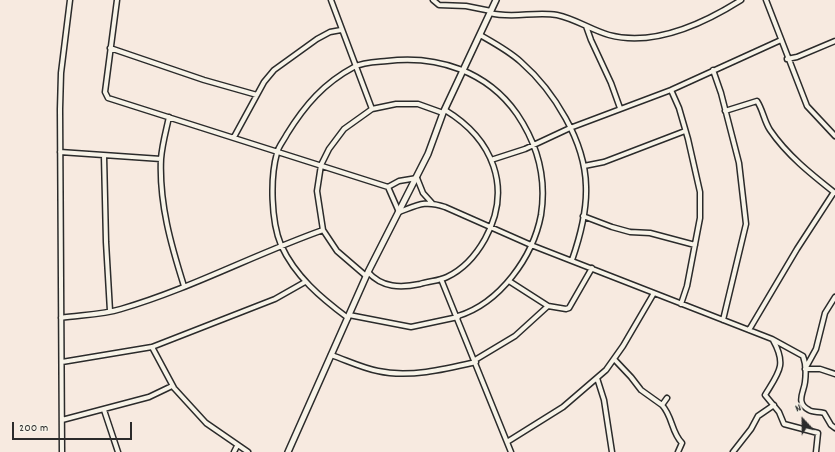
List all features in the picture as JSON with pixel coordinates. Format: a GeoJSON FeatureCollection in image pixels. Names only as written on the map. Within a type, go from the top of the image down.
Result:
{"type":"FeatureCollection","features":[{"type":"Feature","properties":{"kind":"street"},"geometry":{"type":"LineString","coordinates":[[62,452],[60,152],[62,73],[70,0]]}},
{"type":"Feature","properties":{"kind":"street"},"geometry":{"type":"LineString","coordinates":[[117,0],[110,48],[106,96],[388,187],[400,212]]}},
{"type":"Feature","properties":{"kind":"street"},"geometry":{"type":"LineString","coordinates":[[330,0],[372,109]]}},
{"type":"Feature","properties":{"kind":"street"},"geometry":{"type":"LineString","coordinates":[[433,0],[439,5],[466,6],[511,16],[529,14],[556,15],[578,21],[586,26],[617,36],[632,38],[661,35],[708,19],[741,0]]}},
{"type":"Feature","properties":{"kind":"street"},"geometry":{"type":"LineString","coordinates":[[288,452],[367,274],[417,178],[428,154],[444,111],[496,0]]}},
{"type":"Feature","properties":{"kind":"street"},"geometry":{"type":"LineString","coordinates":[[766,0],[787,59],[807,106],[835,136]]}},
{"type":"Feature","properties":{"kind":"street"},"geometry":{"type":"LineString","coordinates":[[586,26],[611,83],[620,108]]}},
{"type":"Feature","properties":{"kind":"street"},"geometry":{"type":"LineString","coordinates":[[234,137],[257,95],[274,70],[289,57],[330,32],[341,30]]}},
{"type":"Feature","properties":{"kind":"street"},"geometry":{"type":"LineString","coordinates":[[480,35],[511,53],[533,73],[552,97],[570,128],[580,150],[584,166],[586,186],[583,216],[572,260]]}},
{"type":"Feature","properties":{"kind":"street"},"geometry":{"type":"LineString","coordinates":[[491,160],[534,145],[570,128],[620,108],[671,90],[780,40]]}},
{"type":"Feature","properties":{"kind":"street"},"geometry":{"type":"LineString","coordinates":[[787,59],[797,57],[835,42]]}},
{"type":"Feature","properties":{"kind":"street"},"geometry":{"type":"LineString","coordinates":[[110,48],[204,80],[257,95]]}},
{"type":"Feature","properties":{"kind":"street"},"geometry":{"type":"LineString","coordinates":[[405,59],[432,61],[463,69],[496,90],[510,104],[534,145],[542,169],[543,195],[538,229],[532,245],[509,281],[499,291],[468,313],[458,317],[411,327],[348,316],[305,282],[281,244],[275,220],[273,198],[277,152],[298,116],[311,99],[323,88],[356,66],[405,59]]}},
{"type":"Feature","properties":{"kind":"street"},"geometry":{"type":"LineString","coordinates":[[713,70],[739,163],[746,224],[723,320]]}},
{"type":"Feature","properties":{"kind":"street"},"geometry":{"type":"LineString","coordinates":[[671,90],[679,108],[700,192],[700,218],[687,286],[681,304]]}},
{"type":"Feature","properties":{"kind":"street"},"geometry":{"type":"LineString","coordinates":[[725,111],[757,101],[764,121],[778,141],[805,170],[834,193],[796,249],[749,330]]}},
{"type":"Feature","properties":{"kind":"street"},"geometry":{"type":"LineString","coordinates":[[396,104],[418,104],[456,116],[485,148],[491,160],[499,195],[497,210],[491,228],[470,261],[441,279],[407,287],[390,286],[375,280],[341,255],[323,230],[317,191],[321,165],[329,149],[344,129],[372,109],[396,104]]}},
{"type":"Feature","properties":{"kind":"street"},"geometry":{"type":"LineString","coordinates":[[168,117],[161,159],[166,219],[184,286]]}},
{"type":"Feature","properties":{"kind":"street"},"geometry":{"type":"LineString","coordinates":[[584,166],[604,162],[685,131]]}},
{"type":"Feature","properties":{"kind":"street"},"geometry":{"type":"LineString","coordinates":[[60,152],[161,159]]}},
{"type":"Feature","properties":{"kind":"street"},"geometry":{"type":"LineString","coordinates":[[104,156],[106,242],[110,311]]}},
{"type":"Feature","properties":{"kind":"street"},"geometry":{"type":"LineString","coordinates":[[388,187],[399,181],[417,178]]}},
{"type":"Feature","properties":{"kind":"street"},"geometry":{"type":"LineString","coordinates":[[417,178],[423,193],[432,203]]}},
{"type":"Feature","properties":{"kind":"street"},"geometry":{"type":"LineString","coordinates":[[400,212],[422,203],[432,203],[532,245],[772,339],[803,356],[805,384],[800,398],[802,405],[808,410],[824,413],[831,425],[835,428]]}},
{"type":"Feature","properties":{"kind":"street"},"geometry":{"type":"LineString","coordinates":[[583,216],[630,232],[650,233],[695,245]]}},
{"type":"Feature","properties":{"kind":"street"},"geometry":{"type":"LineString","coordinates":[[61,318],[120,309],[184,286],[281,244],[323,230]]}},
{"type":"Feature","properties":{"kind":"street"},"geometry":{"type":"LineString","coordinates":[[509,281],[548,306],[566,309],[569,308],[576,298],[592,268]]}},
{"type":"Feature","properties":{"kind":"street"},"geometry":{"type":"LineString","coordinates":[[441,279],[458,317],[511,452]]}},
{"type":"Feature","properties":{"kind":"street"},"geometry":{"type":"LineString","coordinates":[[62,362],[152,347],[275,299],[305,282]]}},
{"type":"Feature","properties":{"kind":"street"},"geometry":{"type":"LineString","coordinates":[[507,442],[563,407],[597,378],[614,359],[654,293]]}},
{"type":"Feature","properties":{"kind":"street"},"geometry":{"type":"LineString","coordinates":[[805,369],[816,349],[825,313],[835,297]]}},
{"type":"Feature","properties":{"kind":"street"},"geometry":{"type":"LineString","coordinates":[[331,355],[378,372],[399,373],[449,368],[475,361],[515,336],[548,306]]}},
{"type":"Feature","properties":{"kind":"street"},"geometry":{"type":"LineString","coordinates":[[772,339],[781,358],[779,372],[766,395],[774,405],[784,424],[818,433],[816,452]]}},
{"type":"Feature","properties":{"kind":"street"},"geometry":{"type":"LineString","coordinates":[[152,347],[172,386],[206,423],[237,446],[248,452]]}},
{"type":"Feature","properties":{"kind":"street"},"geometry":{"type":"LineString","coordinates":[[614,359],[641,390],[662,405],[670,416],[675,436],[682,443],[678,452]]}},
{"type":"Feature","properties":{"kind":"street"},"geometry":{"type":"LineString","coordinates":[[805,369],[820,369],[835,374]]}},
{"type":"Feature","properties":{"kind":"street"},"geometry":{"type":"LineString","coordinates":[[597,378],[604,400],[612,452]]}},
{"type":"Feature","properties":{"kind":"street"},"geometry":{"type":"LineString","coordinates":[[62,420],[149,397],[172,386]]}},
{"type":"Feature","properties":{"kind":"street"},"geometry":{"type":"LineString","coordinates":[[662,405],[666,398]]}},
{"type":"Feature","properties":{"kind":"street"},"geometry":{"type":"LineString","coordinates":[[733,452],[751,429],[758,416],[774,405]]}},
{"type":"Feature","properties":{"kind":"street"},"geometry":{"type":"LineString","coordinates":[[104,410],[118,452]]}},
{"type":"Feature","properties":{"kind":"street"},"geometry":{"type":"LineString","coordinates":[[234,452],[237,446]]}}]}
